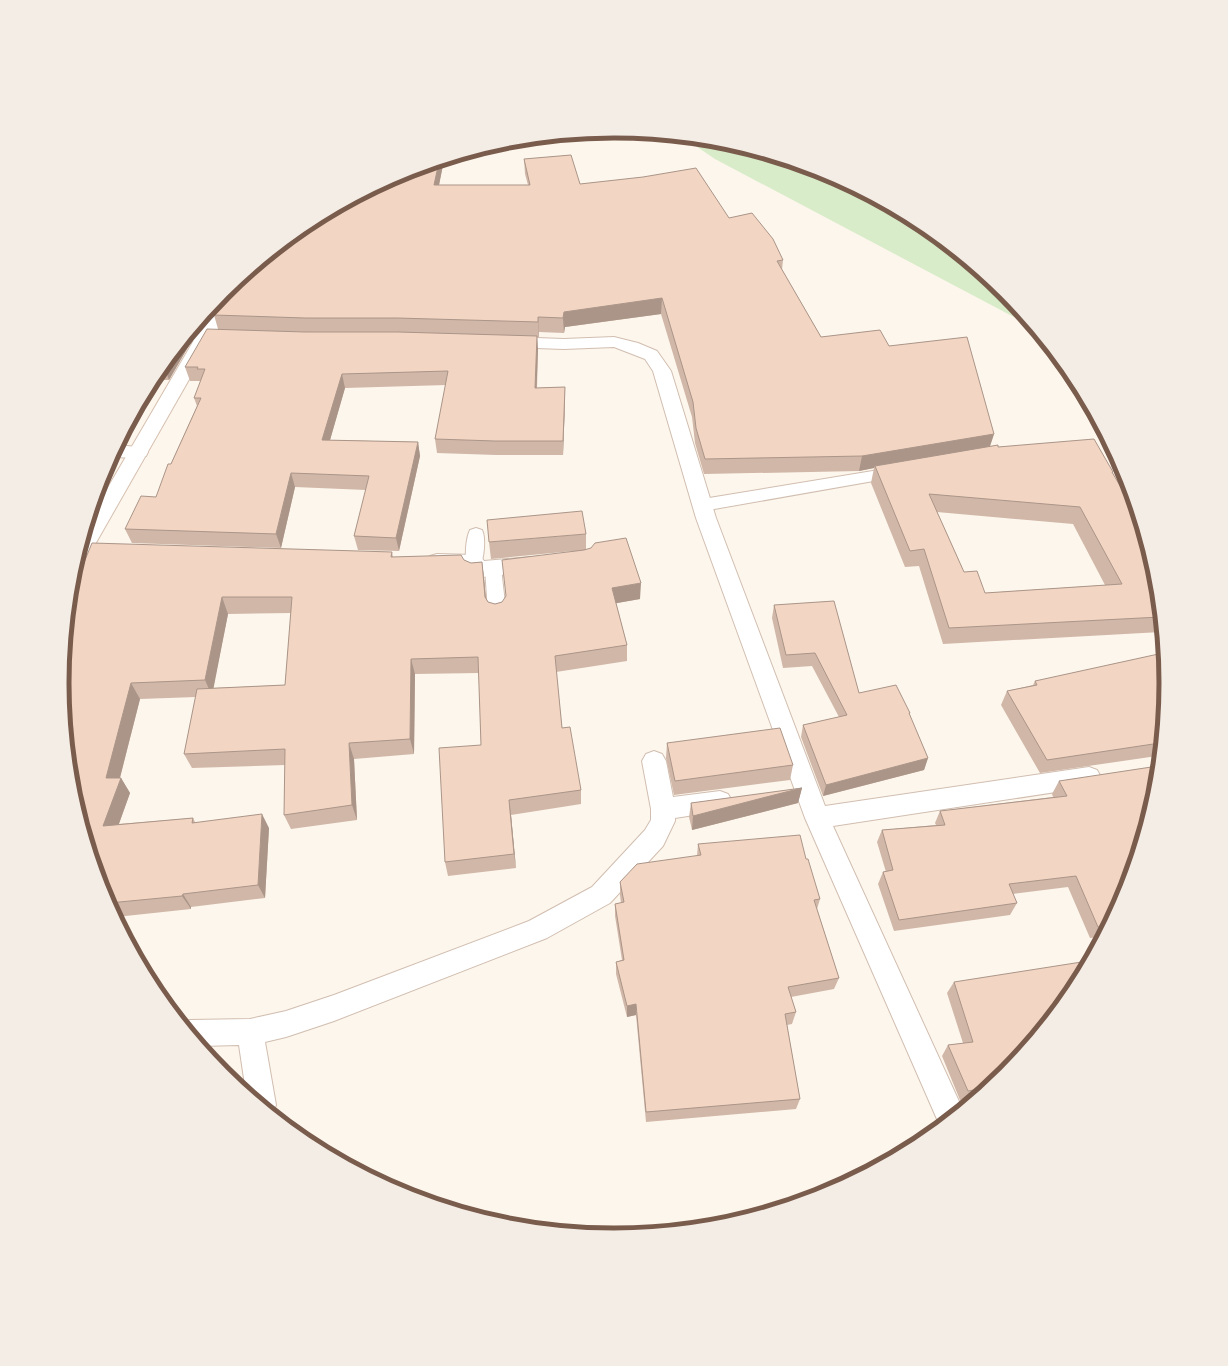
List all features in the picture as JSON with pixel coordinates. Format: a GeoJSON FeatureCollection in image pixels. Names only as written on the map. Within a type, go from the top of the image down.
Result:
{"type":"FeatureCollection","features":[{"type":"Feature","properties":{"kind":"street"},"geometry":{"type":"LineString","coordinates":[[89,538],[139,452],[197,336],[212,316]]}},
{"type":"Feature","properties":{"kind":"street"},"geometry":{"type":"LineString","coordinates":[[197,336],[245,338]]}},
{"type":"Feature","properties":{"kind":"street"},"geometry":{"type":"LineString","coordinates":[[494,342],[564,344],[614,342],[632,347],[651,355],[662,371],[706,518],[817,818],[949,1113]]}},
{"type":"Feature","properties":{"kind":"street"},"geometry":{"type":"LineString","coordinates":[[121,451],[139,452]]}},
{"type":"Feature","properties":{"kind":"street"},"geometry":{"type":"LineString","coordinates":[[85,553],[106,551]]}},
{"type":"Feature","properties":{"kind":"street"},"geometry":{"type":"LineString","coordinates":[[420,560],[484,565],[553,562]]}},
{"type":"Feature","properties":{"kind":"street"},"geometry":{"type":"LineString","coordinates":[[197,1033],[250,1032],[286,1024],[334,1008],[538,930],[601,895],[654,838],[663,821],[663,809],[654,761]]}},
{"type":"Feature","properties":{"kind":"street"},"geometry":{"type":"LineString","coordinates":[[817,818],[1111,773]]}},
{"type":"Feature","properties":{"kind":"street"},"geometry":{"type":"LineString","coordinates":[[784,793],[807,790]]}},
{"type":"Feature","properties":{"kind":"street"},"geometry":{"type":"LineString","coordinates":[[663,809],[739,799]]}},
{"type":"Feature","properties":{"kind":"street"},"geometry":{"type":"LineString","coordinates":[[250,1032],[261,1098]]}},
{"type":"Feature","properties":{"kind":"lane"},"geometry":{"type":"LineString","coordinates":[[703,505],[915,468]]}},
{"type":"Feature","properties":{"kind":"lane"},"geometry":{"type":"LineString","coordinates":[[476,534],[497,612]]}},
{"type":"Feature","properties":{"kind":"green space"},"geometry":{"type":"Polygon","coordinates":[[[693,144],[720,148],[789,167],[823,179],[855,194],[917,230],[946,251],[973,273],[1019,319],[1012,316],[715,159],[693,144]]]}},
{"type":"Feature","properties":{"kind":"building"},"geometry":{"type":"Polygon","coordinates":[[[571,155],[580,184],[643,177],[696,168],[729,218],[752,213],[773,239],[783,260],[777,261],[821,337],[880,330],[889,346],[967,337],[994,434],[862,456],[705,459],[696,428],[693,402],[662,298],[564,312],[563,318],[538,317],[538,322],[214,315],[255,273],[282,251],[311,230],[373,194],[405,179],[438,167],[434,185],[530,185],[524,159],[571,155]]]}},
{"type":"Feature","properties":{"kind":"building"},"geometry":{"type":"Polygon","coordinates":[[[207,329],[537,336],[535,388],[565,387],[563,441],[435,439],[448,371],[342,374],[322,440],[418,442],[396,538],[354,536],[369,476],[291,473],[276,534],[125,529],[141,496],[156,497],[168,464],[171,464],[201,398],[194,398],[205,369],[197,369],[198,367],[185,367],[207,329]]]}},
{"type":"Feature","properties":{"kind":"building"},"geometry":{"type":"Polygon","coordinates":[[[1094,439],[1126,496],[1130,508],[1149,577],[1155,617],[949,628],[924,549],[910,551],[875,466],[998,445],[998,447],[1094,439]],[[929,494],[964,572],[977,571],[985,593],[1122,584],[1080,507],[929,494]]]}},
{"type":"Feature","properties":{"kind":"building"},"geometry":{"type":"Polygon","coordinates":[[[582,511],[586,534],[489,542],[487,520],[582,511]]]}},
{"type":"Feature","properties":{"kind":"building"},"geometry":{"type":"Polygon","coordinates":[[[626,538],[641,583],[612,588],[627,645],[555,656],[562,728],[570,727],[581,790],[509,800],[514,854],[445,862],[439,748],[481,745],[478,657],[411,659],[410,739],[349,743],[352,805],[284,815],[285,749],[184,754],[197,689],[285,685],[292,597],[222,597],[205,680],[131,683],[106,778],[121,778],[103,826],[193,818],[192,823],[262,814],[258,885],[183,894],[182,896],[115,902],[98,858],[79,789],[70,719],[70,647],[74,612],[81,571],[92,543],[392,552],[391,557],[461,555],[464,560],[471,563],[482,562],[485,597],[488,602],[495,604],[502,602],[506,596],[502,560],[584,550],[591,548],[595,543],[626,538]]]}},
{"type":"Feature","properties":{"kind":"building"},"geometry":{"type":"Polygon","coordinates":[[[834,601],[859,693],[896,685],[910,713],[928,758],[826,785],[803,725],[847,715],[815,653],[786,655],[774,605],[834,601]]]}},
{"type":"Feature","properties":{"kind":"building"},"geometry":{"type":"Polygon","coordinates":[[[1158,654],[1158,719],[1155,744],[1047,760],[1007,691],[1037,685],[1035,681],[1158,654]]]}},
{"type":"Feature","properties":{"kind":"building"},"geometry":{"type":"Polygon","coordinates":[[[780,728],[793,765],[675,781],[667,743],[780,728]]]}},
{"type":"Feature","properties":{"kind":"building"},"geometry":{"type":"Polygon","coordinates":[[[1152,767],[1149,789],[1130,858],[1118,892],[1102,927],[1098,927],[1076,876],[1009,884],[1017,903],[899,920],[883,872],[893,870],[882,830],[945,825],[940,811],[1067,796],[1059,781],[1152,767]]]}},
{"type":"Feature","properties":{"kind":"building"},"geometry":{"type":"Polygon","coordinates":[[[802,788],[774,795],[693,816],[691,803],[802,788]]]}},
{"type":"Feature","properties":{"kind":"building"},"geometry":{"type":"Polygon","coordinates":[[[800,835],[806,859],[808,859],[820,899],[814,900],[839,978],[788,987],[796,1012],[785,1014],[800,1099],[646,1112],[636,1004],[627,1006],[616,962],[624,960],[615,904],[624,902],[620,882],[637,864],[701,855],[698,844],[800,835]]]}},
{"type":"Feature","properties":{"kind":"building"},"geometry":{"type":"Polygon","coordinates":[[[1082,962],[1046,1015],[1024,1042],[977,1090],[968,1091],[948,1045],[973,1042],[954,982],[1082,962]]]}}]}
